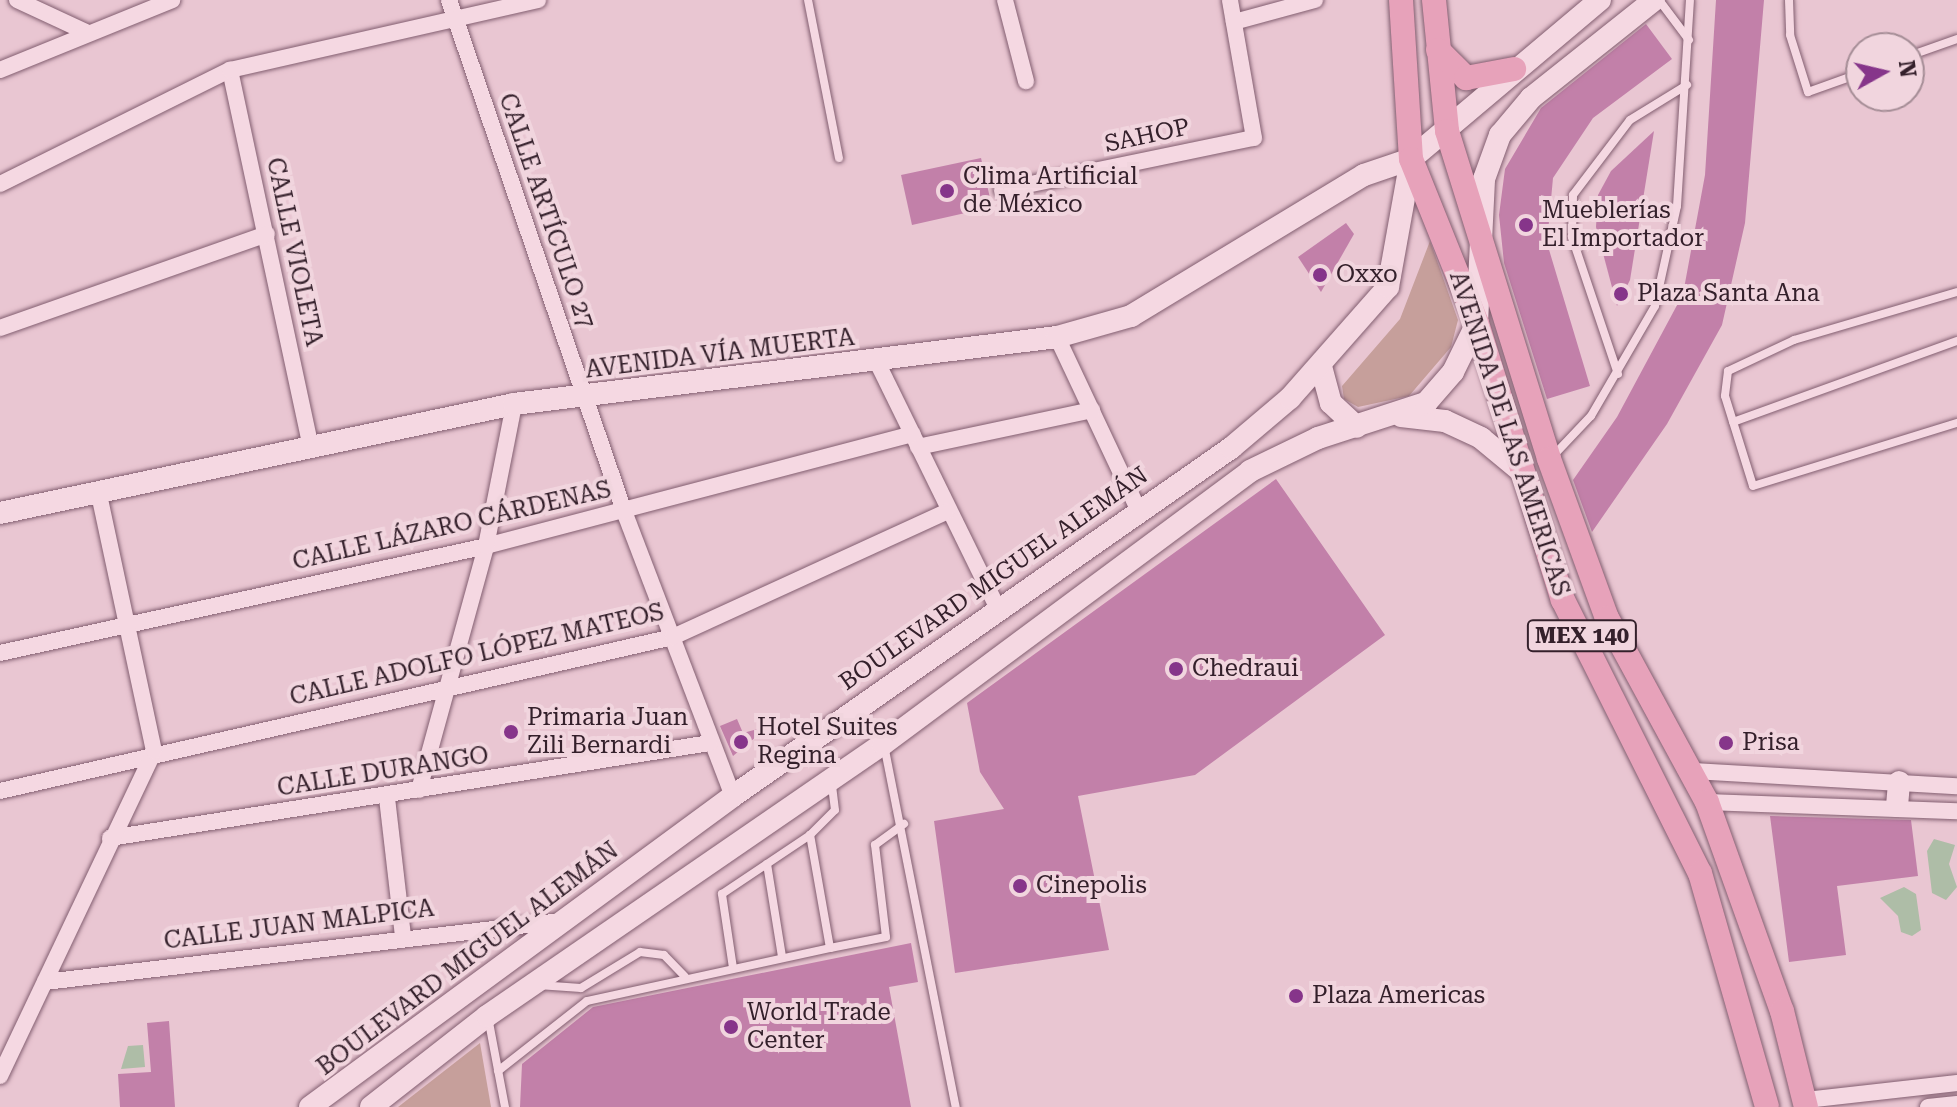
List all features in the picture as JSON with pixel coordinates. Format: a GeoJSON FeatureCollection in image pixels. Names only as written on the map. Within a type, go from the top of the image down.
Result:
{"type":"FeatureCollection","features":[{"type":"Feature","properties":{"kind":"main road","name":"MEX 140"},"geometry":{"type":"LineString","coordinates":[[1401,0],[1411,159]]}},
{"type":"Feature","properties":{"kind":"main road","name":"MEX 140"},"geometry":{"type":"LineString","coordinates":[[1434,0],[1447,131],[1480,237]]}},
{"type":"Feature","properties":{"kind":"main road"},"geometry":{"type":"LineString","coordinates":[[1411,159],[1447,131],[1514,69],[1600,0]]}},
{"type":"Feature","properties":{"kind":"main road"},"geometry":{"type":"LineString","coordinates":[[371,1107],[487,1016],[883,744],[1250,471],[1357,427],[1401,416],[1426,403],[1453,372],[1477,323],[1484,179],[1500,135],[1531,98],[1656,0]]}},
{"type":"Feature","properties":{"kind":"main road"},"geometry":{"type":"LineString","coordinates":[[1438,50],[1466,78],[1514,69]]}},
{"type":"Feature","properties":{"kind":"main road","name":"AVENIDA DE LAS AMERICAS"},"geometry":{"type":"LineString","coordinates":[[1411,159],[1477,323],[1563,600],[1671,807],[1721,948],[1767,1107]]}},
{"type":"Feature","properties":{"kind":"main road","name":"AVENIDA VÍA MUERTA"},"geometry":{"type":"LineString","coordinates":[[0,513],[310,444],[514,404],[877,362],[1057,337],[1131,316],[1364,175],[1411,159]]}},
{"type":"Feature","properties":{"kind":"main road","name":"BOULEVARD MIGUEL ALEMÁN"},"geometry":{"type":"LineString","coordinates":[[310,1107],[561,921],[997,607],[1137,507],[1231,448],[1322,370],[1388,287],[1411,159]]}},
{"type":"Feature","properties":{"kind":"main road","name":"AVENIDA DE LAS AMERICAS"},"geometry":{"type":"LineString","coordinates":[[1480,237],[1549,459],[1607,618],[1693,771],[1707,802],[1758,936],[1806,1103]]}},
{"type":"Feature","properties":{"kind":"main road"},"geometry":{"type":"LineString","coordinates":[[1322,370],[1331,403],[1357,427]]}},
{"type":"Feature","properties":{"kind":"main road"},"geometry":{"type":"LineString","coordinates":[[1401,416],[1445,421],[1481,438],[1522,472]]}},
{"type":"Feature","properties":{"kind":"main road"},"geometry":{"type":"LineString","coordinates":[[1509,428],[1537,419]]}},
{"type":"Feature","properties":{"kind":"main road"},"geometry":{"type":"LineString","coordinates":[[1897,806],[1899,782]]}},
{"type":"Feature","properties":{"kind":"main road"},"geometry":{"type":"LineString","coordinates":[[1721,948],[1758,936]]}},
{"type":"Feature","properties":{"kind":"street"},"geometry":{"type":"LineString","coordinates":[[17,0],[86,32]]}},
{"type":"Feature","properties":{"kind":"street"},"geometry":{"type":"LineString","coordinates":[[0,70],[86,32],[172,0]]}},
{"type":"Feature","properties":{"kind":"street","name":"CALLE ARTÍCULO 27"},"geometry":{"type":"LineString","coordinates":[[449,0],[624,511],[710,743],[733,796]]}},
{"type":"Feature","properties":{"kind":"street"},"geometry":{"type":"LineString","coordinates":[[0,184],[230,70],[538,0]]}},
{"type":"Feature","properties":{"kind":"street"},"geometry":{"type":"LineString","coordinates":[[1005,0],[1026,81]]}},
{"type":"Feature","properties":{"kind":"street"},"geometry":{"type":"LineString","coordinates":[[1230,0],[1234,22],[1315,0]]}},
{"type":"Feature","properties":{"kind":"street","name":"SAHOP"},"geometry":{"type":"LineString","coordinates":[[1002,190],[1254,138],[1234,22]]}},
{"type":"Feature","properties":{"kind":"street","name":"CALLE VIOLETA"},"geometry":{"type":"LineString","coordinates":[[230,70],[310,444]]}},
{"type":"Feature","properties":{"kind":"street"},"geometry":{"type":"LineString","coordinates":[[0,328],[267,234]]}},
{"type":"Feature","properties":{"kind":"street"},"geometry":{"type":"LineString","coordinates":[[1057,337],[1137,507]]}},
{"type":"Feature","properties":{"kind":"street"},"geometry":{"type":"LineString","coordinates":[[877,362],[916,441],[946,512],[997,607]]}},
{"type":"Feature","properties":{"kind":"street"},"geometry":{"type":"LineString","coordinates":[[419,790],[449,691],[486,546],[514,404]]}},
{"type":"Feature","properties":{"kind":"street","name":"CALLE LÁZARO CÁRDENAS"},"geometry":{"type":"LineString","coordinates":[[0,653],[486,546],[916,441],[1092,410]]}},
{"type":"Feature","properties":{"kind":"street"},"geometry":{"type":"LineString","coordinates":[[0,1076],[110,838],[154,751],[98,490]]}},
{"type":"Feature","properties":{"kind":"street","name":"CALLE ADOLFO LÓPEZ MATEOS"},"geometry":{"type":"LineString","coordinates":[[0,791],[154,751],[449,691],[673,637],[946,512]]}},
{"type":"Feature","properties":{"kind":"street","name":"CALLE DURANGO"},"geometry":{"type":"LineString","coordinates":[[110,838],[387,798],[419,790],[710,743]]}},
{"type":"Feature","properties":{"kind":"street"},"geometry":{"type":"LineString","coordinates":[[1693,771],[1957,786]]}},
{"type":"Feature","properties":{"kind":"street"},"geometry":{"type":"LineString","coordinates":[[387,798],[403,936]]}},
{"type":"Feature","properties":{"kind":"street"},"geometry":{"type":"LineString","coordinates":[[1707,802],[1897,806],[1957,811]]}},
{"type":"Feature","properties":{"kind":"street","name":"CALLE JUAN MALPICA"},"geometry":{"type":"LineString","coordinates":[[45,982],[403,936],[561,921]]}},
{"type":"Feature","properties":{"kind":"street"},"geometry":{"type":"LineString","coordinates":[[1806,1103],[1957,1083]]}},
{"type":"Feature","properties":{"kind":"street"},"geometry":{"type":"LineString","coordinates":[[1928,1107],[1957,1104]]}},
{"type":"Feature","properties":{"kind":"lane"},"geometry":{"type":"LineString","coordinates":[[808,0],[839,158]]}},
{"type":"Feature","properties":{"kind":"lane"},"geometry":{"type":"LineString","coordinates":[[1656,0],[1689,41]]}},
{"type":"Feature","properties":{"kind":"lane"},"geometry":{"type":"LineString","coordinates":[[1549,459],[1591,416],[1655,306],[1677,206],[1690,0]]}},
{"type":"Feature","properties":{"kind":"lane"},"geometry":{"type":"LineString","coordinates":[[1789,0],[1790,35],[1808,92],[1845,79]]}},
{"type":"Feature","properties":{"kind":"lane"},"geometry":{"type":"LineString","coordinates":[[1925,50],[1957,39]]}},
{"type":"Feature","properties":{"kind":"lane"},"geometry":{"type":"LineString","coordinates":[[1618,374],[1572,237],[1573,195],[1630,120],[1687,85]]}},
{"type":"Feature","properties":{"kind":"lane"},"geometry":{"type":"LineString","coordinates":[[1957,292],[1794,340],[1728,371],[1725,396],[1753,486],[1957,423]]}},
{"type":"Feature","properties":{"kind":"lane"},"geometry":{"type":"LineString","coordinates":[[1733,422],[1957,341]]}},
{"type":"Feature","properties":{"kind":"lane"},"geometry":{"type":"LineString","coordinates":[[883,744],[904,824],[956,1107]]}},
{"type":"Feature","properties":{"kind":"lane"},"geometry":{"type":"LineString","coordinates":[[733,968],[722,894],[810,835],[835,810],[832,780]]}},
{"type":"Feature","properties":{"kind":"lane"},"geometry":{"type":"LineString","coordinates":[[498,1071],[587,1001],[685,977],[886,937],[875,845],[904,824]]}},
{"type":"Feature","properties":{"kind":"lane"},"geometry":{"type":"LineString","coordinates":[[810,835],[830,948]]}},
{"type":"Feature","properties":{"kind":"lane"},"geometry":{"type":"LineString","coordinates":[[767,864],[782,957]]}},
{"type":"Feature","properties":{"kind":"lane"},"geometry":{"type":"LineString","coordinates":[[533,984],[581,988],[640,952],[664,955],[685,977]]}},
{"type":"Feature","properties":{"kind":"lane"},"geometry":{"type":"LineString","coordinates":[[487,1016],[505,1107]]}},
{"type":"Feature","properties":{"kind":"shaded area"},"geometry":{"type":"Polygon","coordinates":[[[1430,241],[1458,320],[1451,347],[1409,396],[1358,407],[1344,399],[1342,386],[1400,319],[1430,241]]]}},
{"type":"Feature","properties":{"kind":"shaded area"},"geometry":{"type":"Polygon","coordinates":[[[1934,839],[1955,845],[1949,864],[1957,887],[1946,900],[1932,893],[1927,851],[1934,839]]]}},
{"type":"Feature","properties":{"kind":"shaded area"},"geometry":{"type":"Polygon","coordinates":[[[1904,887],[1916,894],[1921,930],[1912,936],[1901,932],[1898,916],[1880,898],[1904,887]]]}},
{"type":"Feature","properties":{"kind":"shaded area"},"geometry":{"type":"Polygon","coordinates":[[[480,1043],[491,1107],[398,1107],[480,1043]]]}},
{"type":"Feature","properties":{"kind":"shaded area"},"geometry":{"type":"Polygon","coordinates":[[[143,1045],[145,1067],[121,1069],[128,1046],[143,1045]]]}},
{"type":"Feature","properties":{"kind":"building"},"geometry":{"type":"Polygon","coordinates":[[[1716,0],[1764,0],[1745,223],[1722,325],[1667,424],[1592,532],[1573,480],[1617,417],[1683,294],[1705,175],[1716,0]]]}},
{"type":"Feature","properties":{"kind":"building"},"geometry":{"type":"Polygon","coordinates":[[[1646,24],[1672,59],[1593,118],[1553,178],[1547,243],[1590,386],[1547,399],[1504,263],[1499,215],[1505,169],[1541,108],[1646,24]]]}},
{"type":"Feature","properties":{"kind":"building"},"geometry":{"type":"Polygon","coordinates":[[[1654,131],[1630,280],[1617,306],[1596,227],[1598,195],[1611,171],[1654,131]]]}},
{"type":"Feature","properties":{"kind":"building","name":"Clima Artificial de México"},"geometry":{"type":"Polygon","coordinates":[[[981,158],[992,207],[912,225],[901,175],[981,158]]]}},
{"type":"Feature","properties":{"kind":"building","name":"Oxxo"},"geometry":{"type":"Polygon","coordinates":[[[1346,223],[1354,234],[1321,292],[1298,257],[1346,223]]]}},
{"type":"Feature","properties":{"kind":"building"},"geometry":{"type":"Polygon","coordinates":[[[660,349],[662,371],[605,376],[603,355],[660,349]]]}},
{"type":"Feature","properties":{"kind":"building","name":"Chedraui"},"geometry":{"type":"Polygon","coordinates":[[[1276,479],[1385,635],[1195,775],[1078,796],[1109,950],[955,973],[934,821],[1004,809],[980,772],[967,703],[1276,479]]]}},
{"type":"Feature","properties":{"kind":"building"},"geometry":{"type":"Polygon","coordinates":[[[737,719],[743,733],[769,726],[733,756],[720,726],[737,719]]]}},
{"type":"Feature","properties":{"kind":"building"},"geometry":{"type":"Polygon","coordinates":[[[1770,816],[1911,820],[1918,876],[1837,886],[1846,955],[1789,962],[1770,816]]]}},
{"type":"Feature","properties":{"kind":"building","name":"World Trade Center"},"geometry":{"type":"Polygon","coordinates":[[[911,943],[918,982],[889,987],[911,1107],[520,1107],[522,1064],[593,1007],[911,943]]]}},
{"type":"Feature","properties":{"kind":"building"},"geometry":{"type":"Polygon","coordinates":[[[169,1021],[175,1107],[120,1107],[118,1074],[151,1072],[147,1023],[169,1021]]]}},
{"type":"Feature","properties":{"kind":"place","name":"Clima Artificial de México"},"geometry":{"type":"Point","coordinates":[947,191]}},
{"type":"Feature","properties":{"kind":"place","name":"Mueblerías El Importador"},"geometry":{"type":"Point","coordinates":[1526,225]}},
{"type":"Feature","properties":{"kind":"place","name":"Oxxo"},"geometry":{"type":"Point","coordinates":[1320,275]}},
{"type":"Feature","properties":{"kind":"place","name":"Plaza Santa Ana"},"geometry":{"type":"Point","coordinates":[1621,294]}},
{"type":"Feature","properties":{"kind":"place","name":"Chedraui"},"geometry":{"type":"Point","coordinates":[1176,669]}},
{"type":"Feature","properties":{"kind":"place","name":"Primaria Juan Zili Bernardi"},"geometry":{"type":"Point","coordinates":[511,732]}},
{"type":"Feature","properties":{"kind":"place","name":"Hotel Suites Regina"},"geometry":{"type":"Point","coordinates":[741,742]}},
{"type":"Feature","properties":{"kind":"place","name":"Prisa"},"geometry":{"type":"Point","coordinates":[1726,743]}},
{"type":"Feature","properties":{"kind":"place","name":"Cinepolis"},"geometry":{"type":"Point","coordinates":[1020,886]}},
{"type":"Feature","properties":{"kind":"place","name":"Plaza Americas"},"geometry":{"type":"Point","coordinates":[1296,996]}},
{"type":"Feature","properties":{"kind":"place","name":"World Trade Center"},"geometry":{"type":"Point","coordinates":[731,1027]}}]}
